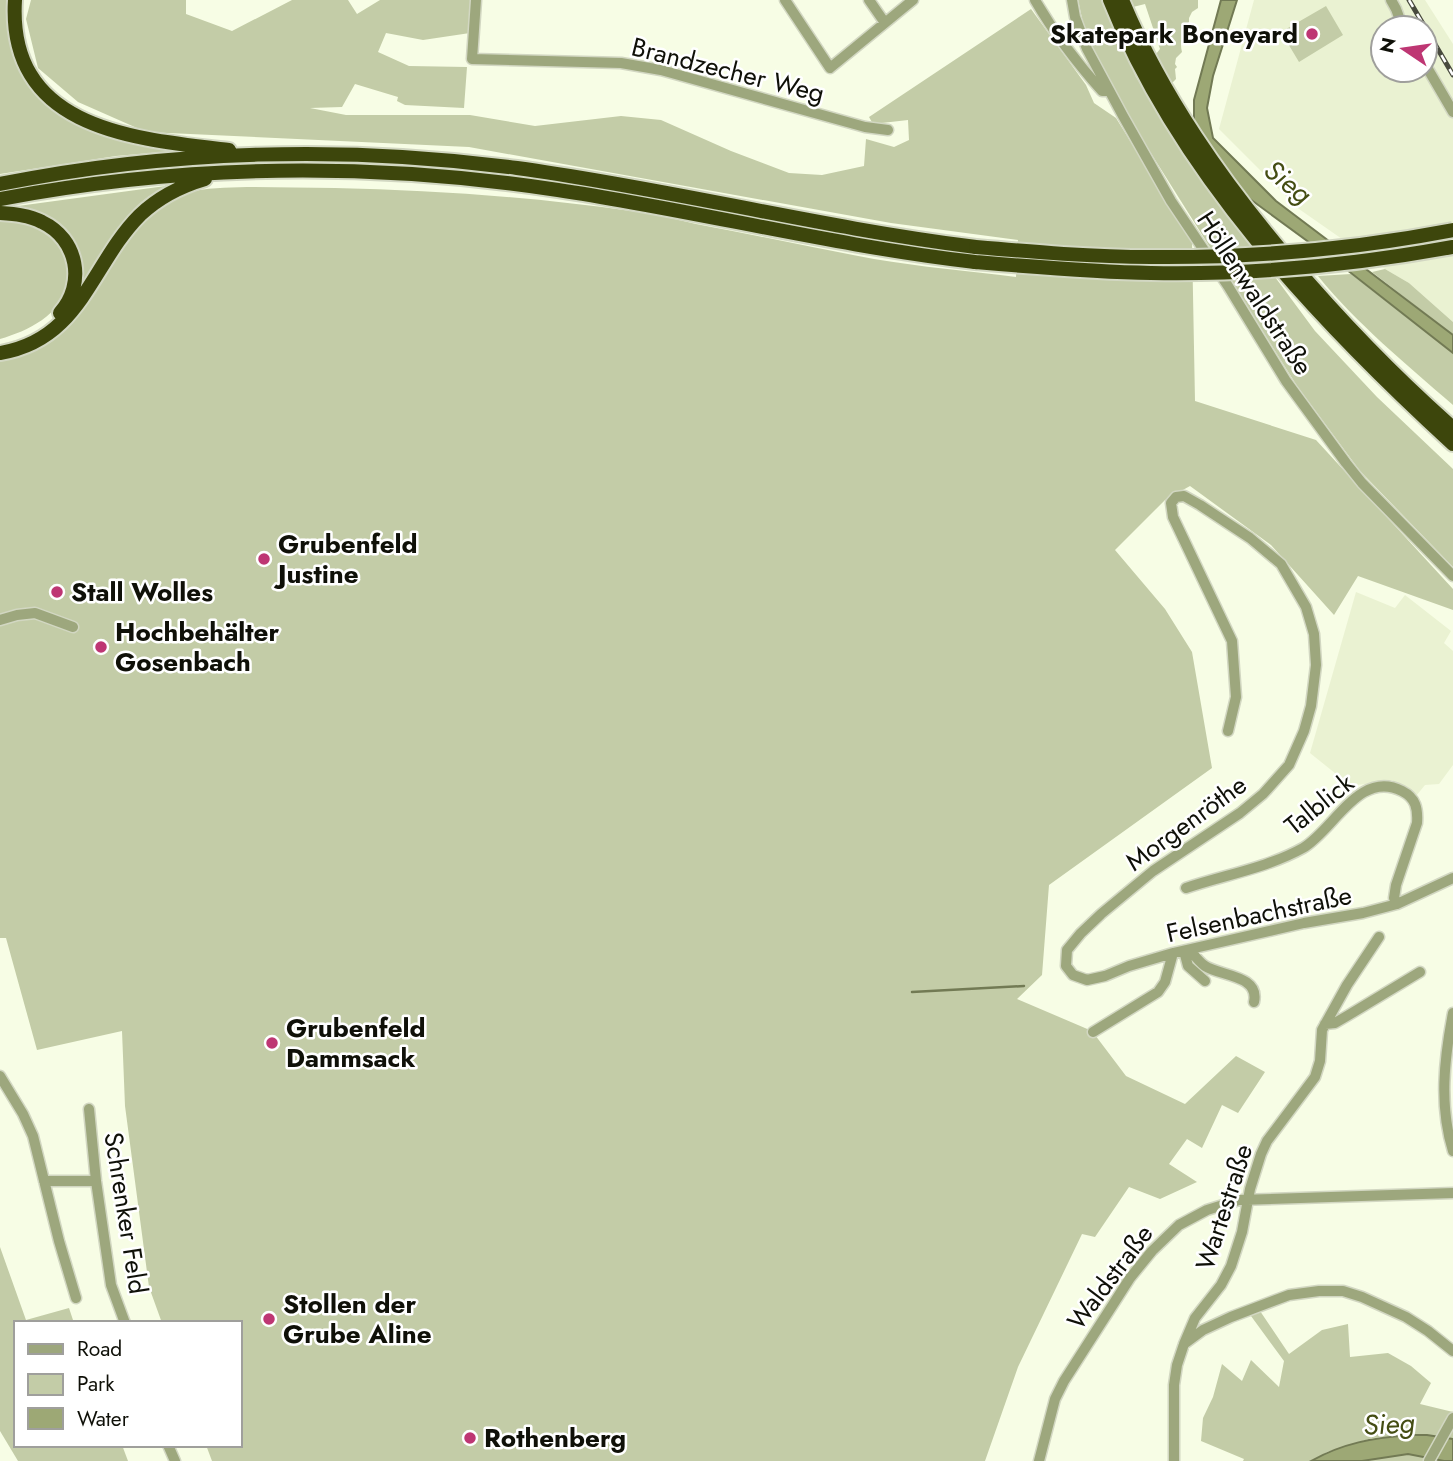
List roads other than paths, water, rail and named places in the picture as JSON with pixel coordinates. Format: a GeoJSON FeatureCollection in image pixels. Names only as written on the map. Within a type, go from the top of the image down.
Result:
{"type":"FeatureCollection","features":[{"type":"Feature","properties":{"kind":"highway"},"geometry":{"type":"LineString","coordinates":[[15,0],[18,47],[28,71],[44,92],[64,110],[104,129],[158,142],[275,155]]}},
{"type":"Feature","properties":{"kind":"highway"},"geometry":{"type":"LineString","coordinates":[[1110,0],[1133,51],[1159,89]]}},
{"type":"Feature","properties":{"kind":"highway"},"geometry":{"type":"LineString","coordinates":[[1122,0],[1182,137],[1209,176],[1273,249],[1348,327],[1403,383],[1453,428]]}},
{"type":"Feature","properties":{"kind":"highway"},"geometry":{"type":"LineString","coordinates":[[0,184],[80,170],[145,163],[275,155],[383,156],[443,160],[575,177],[1064,270],[1153,273],[1242,271],[1331,265],[1453,247]]}},
{"type":"Feature","properties":{"kind":"highway"},"geometry":{"type":"LineString","coordinates":[[0,199],[101,183],[237,172],[313,170],[410,173],[496,182],[634,202],[923,256],[1240,255],[1328,248],[1453,230]]}},
{"type":"Feature","properties":{"kind":"highway"},"geometry":{"type":"LineString","coordinates":[[0,353],[28,345],[63,321],[88,291],[119,240],[154,202],[185,186],[237,172]]}},
{"type":"Feature","properties":{"kind":"highway"},"geometry":{"type":"LineString","coordinates":[[0,213],[35,218],[51,227],[70,248],[76,275],[70,298],[59,314],[36,332],[0,345]]}},
{"type":"Feature","properties":{"kind":"highway"},"geometry":{"type":"LineString","coordinates":[[1273,249],[1302,293],[1376,372],[1453,444]]}},
{"type":"Feature","properties":{"kind":"street","name":"Brandzecher Weg"},"geometry":{"type":"LineString","coordinates":[[476,0],[472,59],[621,63],[660,70],[865,127],[888,130]]}},
{"type":"Feature","properties":{"kind":"street"},"geometry":{"type":"LineString","coordinates":[[785,0],[830,68],[913,0]]}},
{"type":"Feature","properties":{"kind":"street"},"geometry":{"type":"LineString","coordinates":[[869,0],[885,23]]}},
{"type":"Feature","properties":{"kind":"street"},"geometry":{"type":"LineString","coordinates":[[1035,0],[1080,67],[1102,91],[1109,91]]}},
{"type":"Feature","properties":{"kind":"street","name":"Höllenwaldstraße"},"geometry":{"type":"LineString","coordinates":[[1072,0],[1075,17],[1087,49],[1171,201],[1307,411],[1362,483],[1453,576]]}},
{"type":"Feature","properties":{"kind":"street"},"geometry":{"type":"LineString","coordinates":[[1437,84],[1453,112]]}},
{"type":"Feature","properties":{"kind":"street","name":"Morgenröthe"},"geometry":{"type":"LineString","coordinates":[[1073,975],[1066,966],[1067,950],[1081,933],[1153,871],[1240,813],[1263,794],[1289,765],[1304,731],[1311,706],[1316,665],[1314,634],[1306,607],[1281,564],[1265,549],[1200,505],[1184,496],[1176,497],[1171,503],[1173,517],[1232,641],[1236,697],[1228,731]]}},
{"type":"Feature","properties":{"kind":"street"},"geometry":{"type":"LineString","coordinates":[[0,620],[35,613],[73,627]]}},
{"type":"Feature","properties":{"kind":"street","name":"Talblick"},"geometry":{"type":"LineString","coordinates":[[1186,888],[1256,867],[1304,847],[1319,836],[1358,796],[1371,789],[1388,787],[1408,795],[1418,813],[1396,885],[1394,898],[1397,904]]}},
{"type":"Feature","properties":{"kind":"street","name":"Felsenbachstraße"},"geometry":{"type":"LineString","coordinates":[[1073,975],[1087,981],[1182,951],[1292,925],[1363,913],[1397,904],[1453,878]]}},
{"type":"Feature","properties":{"kind":"street","name":"Wartestraße"},"geometry":{"type":"LineString","coordinates":[[1174,1461],[1174,1385],[1184,1344],[1200,1310],[1221,1285],[1231,1266],[1242,1232],[1250,1189],[1267,1141],[1315,1077],[1320,1061],[1322,1030],[1347,985],[1379,937]]}},
{"type":"Feature","properties":{"kind":"street"},"geometry":{"type":"LineString","coordinates":[[1182,951],[1188,967],[1205,981]]}},
{"type":"Feature","properties":{"kind":"street"},"geometry":{"type":"LineString","coordinates":[[1182,951],[1205,966],[1250,984],[1255,996],[1254,1002]]}},
{"type":"Feature","properties":{"kind":"street"},"geometry":{"type":"LineString","coordinates":[[1093,1032],[1158,992],[1182,951]]}},
{"type":"Feature","properties":{"kind":"street"},"geometry":{"type":"LineString","coordinates":[[1325,1024],[1347,1017],[1420,972]]}},
{"type":"Feature","properties":{"kind":"street"},"geometry":{"type":"LineString","coordinates":[[1453,1013],[1444,1107],[1453,1151]]}},
{"type":"Feature","properties":{"kind":"street"},"geometry":{"type":"LineString","coordinates":[[0,1076],[33,1136],[76,1298]]}},
{"type":"Feature","properties":{"kind":"street","name":"Schrenker Feld"},"geometry":{"type":"LineString","coordinates":[[89,1110],[111,1285],[124,1321]]}},
{"type":"Feature","properties":{"kind":"street"},"geometry":{"type":"LineString","coordinates":[[44,1181],[96,1181]]}},
{"type":"Feature","properties":{"kind":"street","name":"Waldstraße"},"geometry":{"type":"LineString","coordinates":[[1039,1461],[1055,1399],[1081,1351],[1130,1278],[1168,1235],[1185,1221],[1223,1204],[1248,1200],[1453,1193]]}},
{"type":"Feature","properties":{"kind":"street"},"geometry":{"type":"LineString","coordinates":[[1184,1344],[1210,1326],[1274,1300],[1334,1290],[1352,1293],[1406,1317],[1453,1351]]}},
{"type":"Feature","properties":{"kind":"street"},"geometry":{"type":"LineString","coordinates":[[1429,1461],[1452,1419]]}},
{"type":"Feature","properties":{"kind":"water"},"geometry":{"type":"Polygon","coordinates":[[[1221,0],[1237,0],[1213,76],[1207,108],[1213,138],[1276,201],[1453,335],[1453,353],[1250,199],[1218,170],[1194,134],[1194,100],[1221,0]]]}},
{"type":"Feature","properties":{"kind":"water"},"geometry":{"type":"Polygon","coordinates":[[[1409,1435],[1453,1439],[1453,1461],[1408,1454],[1362,1461],[1311,1461],[1358,1442],[1409,1435]]]}},
{"type":"Feature","properties":{"kind":"waterway"},"geometry":{"type":"LineString","coordinates":[[912,992],[1024,986]]}},
{"type":"Feature","properties":{"kind":"railway"},"geometry":{"type":"LineString","coordinates":[[1409,0],[1453,75]]}},
{"type":"Feature","properties":{"kind":"place","name":"Skatepark Boneyard"},"geometry":{"type":"Point","coordinates":[1312,34]}},
{"type":"Feature","properties":{"kind":"place","name":"Grubenfeld Justine"},"geometry":{"type":"Point","coordinates":[264,559]}},
{"type":"Feature","properties":{"kind":"place","name":"Stall Wolles"},"geometry":{"type":"Point","coordinates":[57,592]}},
{"type":"Feature","properties":{"kind":"place","name":"Hochbehälter Gosenbach"},"geometry":{"type":"Point","coordinates":[101,647]}},
{"type":"Feature","properties":{"kind":"place","name":"Grubenfeld Dammsack"},"geometry":{"type":"Point","coordinates":[272,1043]}},
{"type":"Feature","properties":{"kind":"place","name":"Stollen der Grube Aline"},"geometry":{"type":"Point","coordinates":[269,1319]}},
{"type":"Feature","properties":{"kind":"place","name":"Rothenberg"},"geometry":{"type":"Point","coordinates":[470,1438]}},
{"type":"Feature","properties":{"kind":"water label","name":"Sieg"},"geometry":{"type":"Point","coordinates":[1288,182]}},
{"type":"Feature","properties":{"kind":"water label","name":"Sieg"},"geometry":{"type":"Point","coordinates":[1389,1424]}}]}
